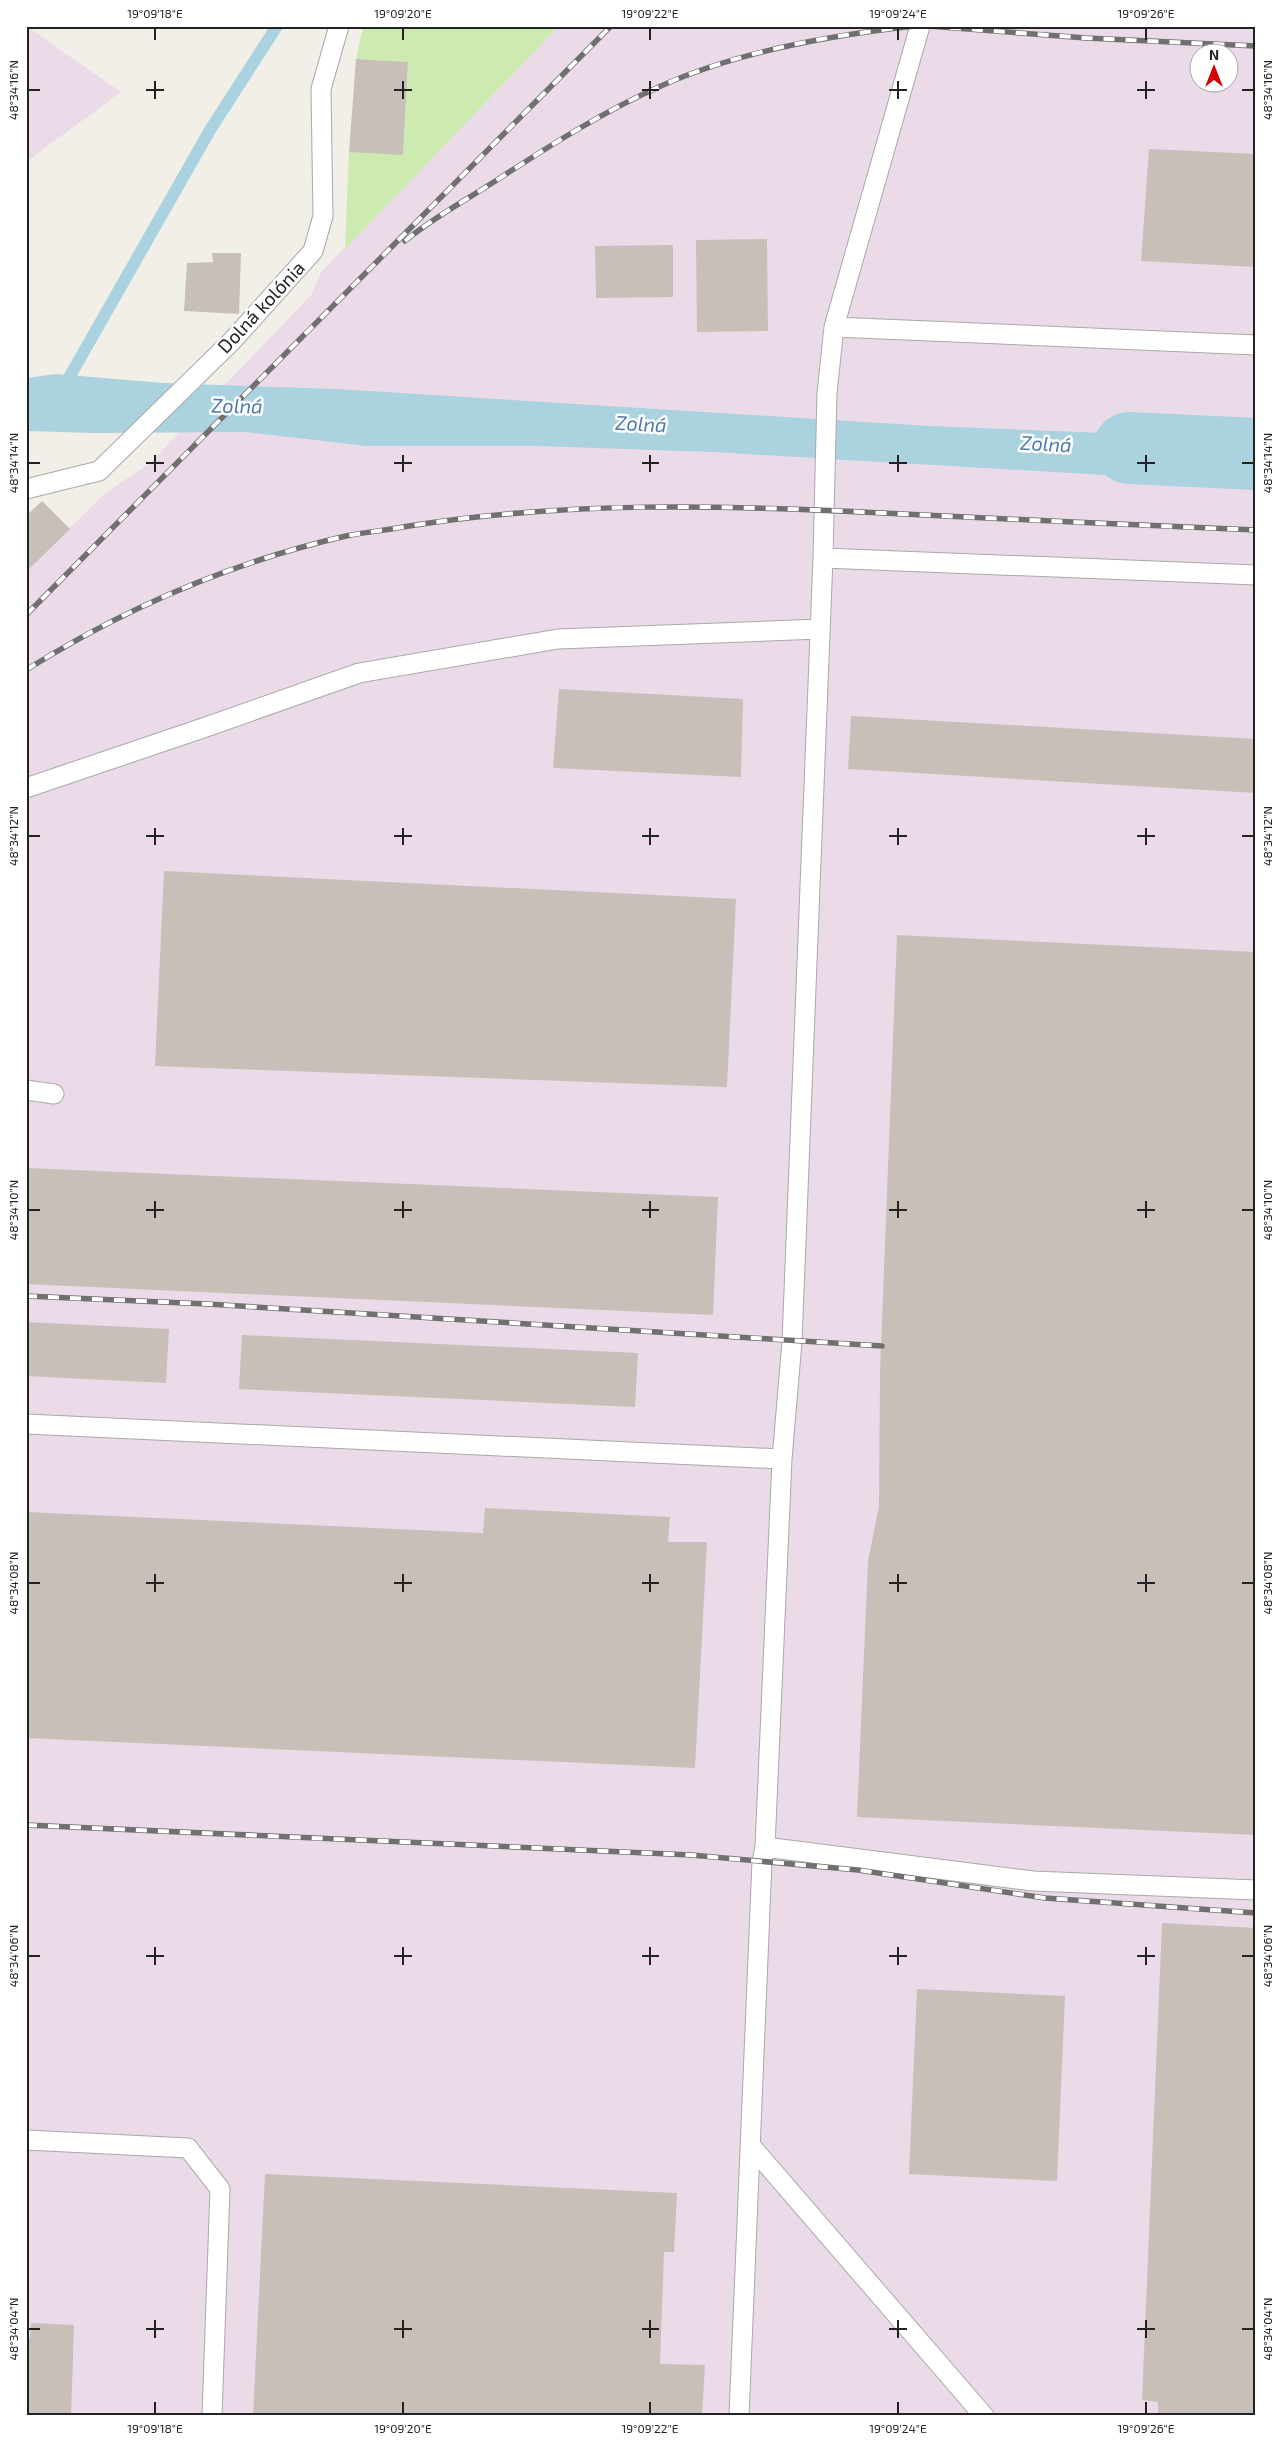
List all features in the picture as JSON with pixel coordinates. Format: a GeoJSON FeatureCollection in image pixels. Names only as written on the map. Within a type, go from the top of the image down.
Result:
{"type":"FeatureCollection","features":[{"type":"Feature","properties":{"kind":"lane","name":"Dolná kolónia"},"geometry":{"type":"LineString","coordinates":[[26,489],[98,471],[232,341],[313,251],[323,216],[322,89],[339,26]]}},
{"type":"Feature","properties":{"kind":"lane"},"geometry":{"type":"LineString","coordinates":[[739,2416],[762,1861],[765,1847],[782,1459],[792,1342],[820,629],[826,393],[834,327],[920,26]]}},
{"type":"Feature","properties":{"kind":"lane"},"geometry":{"type":"LineString","coordinates":[[834,327],[1256,345]]}},
{"type":"Feature","properties":{"kind":"lane"},"geometry":{"type":"LineString","coordinates":[[822,558],[1256,576]]}},
{"type":"Feature","properties":{"kind":"lane"},"geometry":{"type":"LineString","coordinates":[[26,788],[203,728],[359,672],[558,639],[820,629]]}},
{"type":"Feature","properties":{"kind":"lane"},"geometry":{"type":"LineString","coordinates":[[26,1090],[54,1094]]}},
{"type":"Feature","properties":{"kind":"lane"},"geometry":{"type":"LineString","coordinates":[[26,1424],[782,1459]]}},
{"type":"Feature","properties":{"kind":"lane"},"geometry":{"type":"LineString","coordinates":[[765,1847],[1033,1881],[1256,1890]]}},
{"type":"Feature","properties":{"kind":"lane"},"geometry":{"type":"LineString","coordinates":[[26,2140],[188,2148],[220,2189],[212,2416]]}},
{"type":"Feature","properties":{"kind":"lane"},"geometry":{"type":"LineString","coordinates":[[751,2146],[984,2416]]}},
{"type":"Feature","properties":{"kind":"shaded area"},"geometry":{"type":"Polygon","coordinates":[[[26,26],[121,92],[26,162],[26,26]]]}},
{"type":"Feature","properties":{"kind":"shaded area"},"geometry":{"type":"Polygon","coordinates":[[[559,26],[1256,26],[1256,2416],[26,2416],[26,572],[103,495],[151,462],[312,294],[321,272],[559,26]]]}},
{"type":"Feature","properties":{"kind":"green space"},"geometry":{"type":"Polygon","coordinates":[[[363,26],[559,26],[345,249],[349,152],[403,154],[408,62],[356,59],[363,26]]]}},
{"type":"Feature","properties":{"kind":"water"},"geometry":{"type":"Polygon","coordinates":[[[56,374],[163,383],[337,389],[930,426],[1231,438],[1223,482],[713,452],[537,446],[367,446],[246,432],[95,433],[26,431],[26,378],[56,374]]]}},
{"type":"Feature","properties":{"kind":"building"},"geometry":{"type":"Polygon","coordinates":[[[356,59],[408,62],[403,155],[349,152],[356,59]]]}},
{"type":"Feature","properties":{"kind":"building"},"geometry":{"type":"Polygon","coordinates":[[[1149,149],[1256,154],[1256,267],[1141,261],[1149,149]]]}},
{"type":"Feature","properties":{"kind":"building"},"geometry":{"type":"Polygon","coordinates":[[[767,239],[768,331],[697,332],[696,240],[767,239]]]}},
{"type":"Feature","properties":{"kind":"building"},"geometry":{"type":"Polygon","coordinates":[[[673,245],[673,297],[596,298],[595,246],[673,245]]]}},
{"type":"Feature","properties":{"kind":"building"},"geometry":{"type":"Polygon","coordinates":[[[212,253],[241,253],[239,314],[184,311],[187,263],[213,262],[212,253]]]}},
{"type":"Feature","properties":{"kind":"building"},"geometry":{"type":"Polygon","coordinates":[[[42,501],[70,529],[26,572],[26,516],[42,501]]]}},
{"type":"Feature","properties":{"kind":"building"},"geometry":{"type":"Polygon","coordinates":[[[559,689],[743,699],[741,777],[553,768],[559,689]]]}},
{"type":"Feature","properties":{"kind":"building"},"geometry":{"type":"Polygon","coordinates":[[[851,716],[1256,739],[1256,793],[848,769],[851,716]]]}},
{"type":"Feature","properties":{"kind":"building"},"geometry":{"type":"Polygon","coordinates":[[[164,871],[736,899],[727,1087],[155,1066],[164,871]]]}},
{"type":"Feature","properties":{"kind":"building"},"geometry":{"type":"Polygon","coordinates":[[[897,935],[1256,952],[1256,1835],[857,1817],[868,1561],[879,1506],[880,1373],[897,935]]]}},
{"type":"Feature","properties":{"kind":"building"},"geometry":{"type":"Polygon","coordinates":[[[26,1168],[718,1197],[713,1315],[26,1284],[26,1168]]]}},
{"type":"Feature","properties":{"kind":"building"},"geometry":{"type":"Polygon","coordinates":[[[26,1322],[169,1329],[166,1383],[26,1376],[26,1322]]]}},
{"type":"Feature","properties":{"kind":"building"},"geometry":{"type":"Polygon","coordinates":[[[242,1335],[638,1353],[635,1407],[239,1389],[242,1335]]]}},
{"type":"Feature","properties":{"kind":"building"},"geometry":{"type":"Polygon","coordinates":[[[485,1508],[670,1517],[668,1542],[707,1542],[695,1768],[26,1738],[26,1512],[483,1533],[485,1508]]]}},
{"type":"Feature","properties":{"kind":"building"},"geometry":{"type":"Polygon","coordinates":[[[1162,1923],[1256,1928],[1256,2416],[1158,2416],[1158,2402],[1142,2400],[1162,1923]]]}},
{"type":"Feature","properties":{"kind":"building"},"geometry":{"type":"Polygon","coordinates":[[[917,1989],[1065,1996],[1057,2181],[909,2174],[917,1989]]]}},
{"type":"Feature","properties":{"kind":"building"},"geometry":{"type":"Polygon","coordinates":[[[265,2174],[677,2193],[674,2252],[664,2252],[660,2364],[705,2365],[702,2416],[253,2416],[265,2174]]]}},
{"type":"Feature","properties":{"kind":"building"},"geometry":{"type":"Polygon","coordinates":[[[31,2323],[74,2325],[71,2416],[26,2416],[26,2338],[30,2338],[31,2323]]]}},
{"type":"Feature","properties":{"kind":"waterway"},"geometry":{"type":"LineString","coordinates":[[62,390],[210,130],[277,26]]}},
{"type":"Feature","properties":{"kind":"waterway","name":"Zolná"},"geometry":{"type":"LineString","coordinates":[[1129,448],[1256,454]]}},
{"type":"Feature","properties":{"kind":"railway"},"geometry":{"type":"LineString","coordinates":[[26,615],[611,26]]}},
{"type":"Feature","properties":{"kind":"railway"},"geometry":{"type":"LineString","coordinates":[[405,241],[439,216],[558,141],[598,117],[661,86],[722,63],[786,46],[851,34],[915,26]]}},
{"type":"Feature","properties":{"kind":"railway"},"geometry":{"type":"LineString","coordinates":[[928,26],[1086,38],[1256,46]]}},
{"type":"Feature","properties":{"kind":"railway"},"geometry":{"type":"LineString","coordinates":[[26,670],[63,648],[141,607],[221,573],[262,559],[346,536],[468,518],[586,509],[704,507],[823,510],[1256,530]]}},
{"type":"Feature","properties":{"kind":"railway"},"geometry":{"type":"LineString","coordinates":[[26,1296],[207,1304],[882,1346]]}},
{"type":"Feature","properties":{"kind":"railway"},"geometry":{"type":"LineString","coordinates":[[26,1825],[691,1855],[858,1870],[1045,1898],[1256,1913]]}}]}
